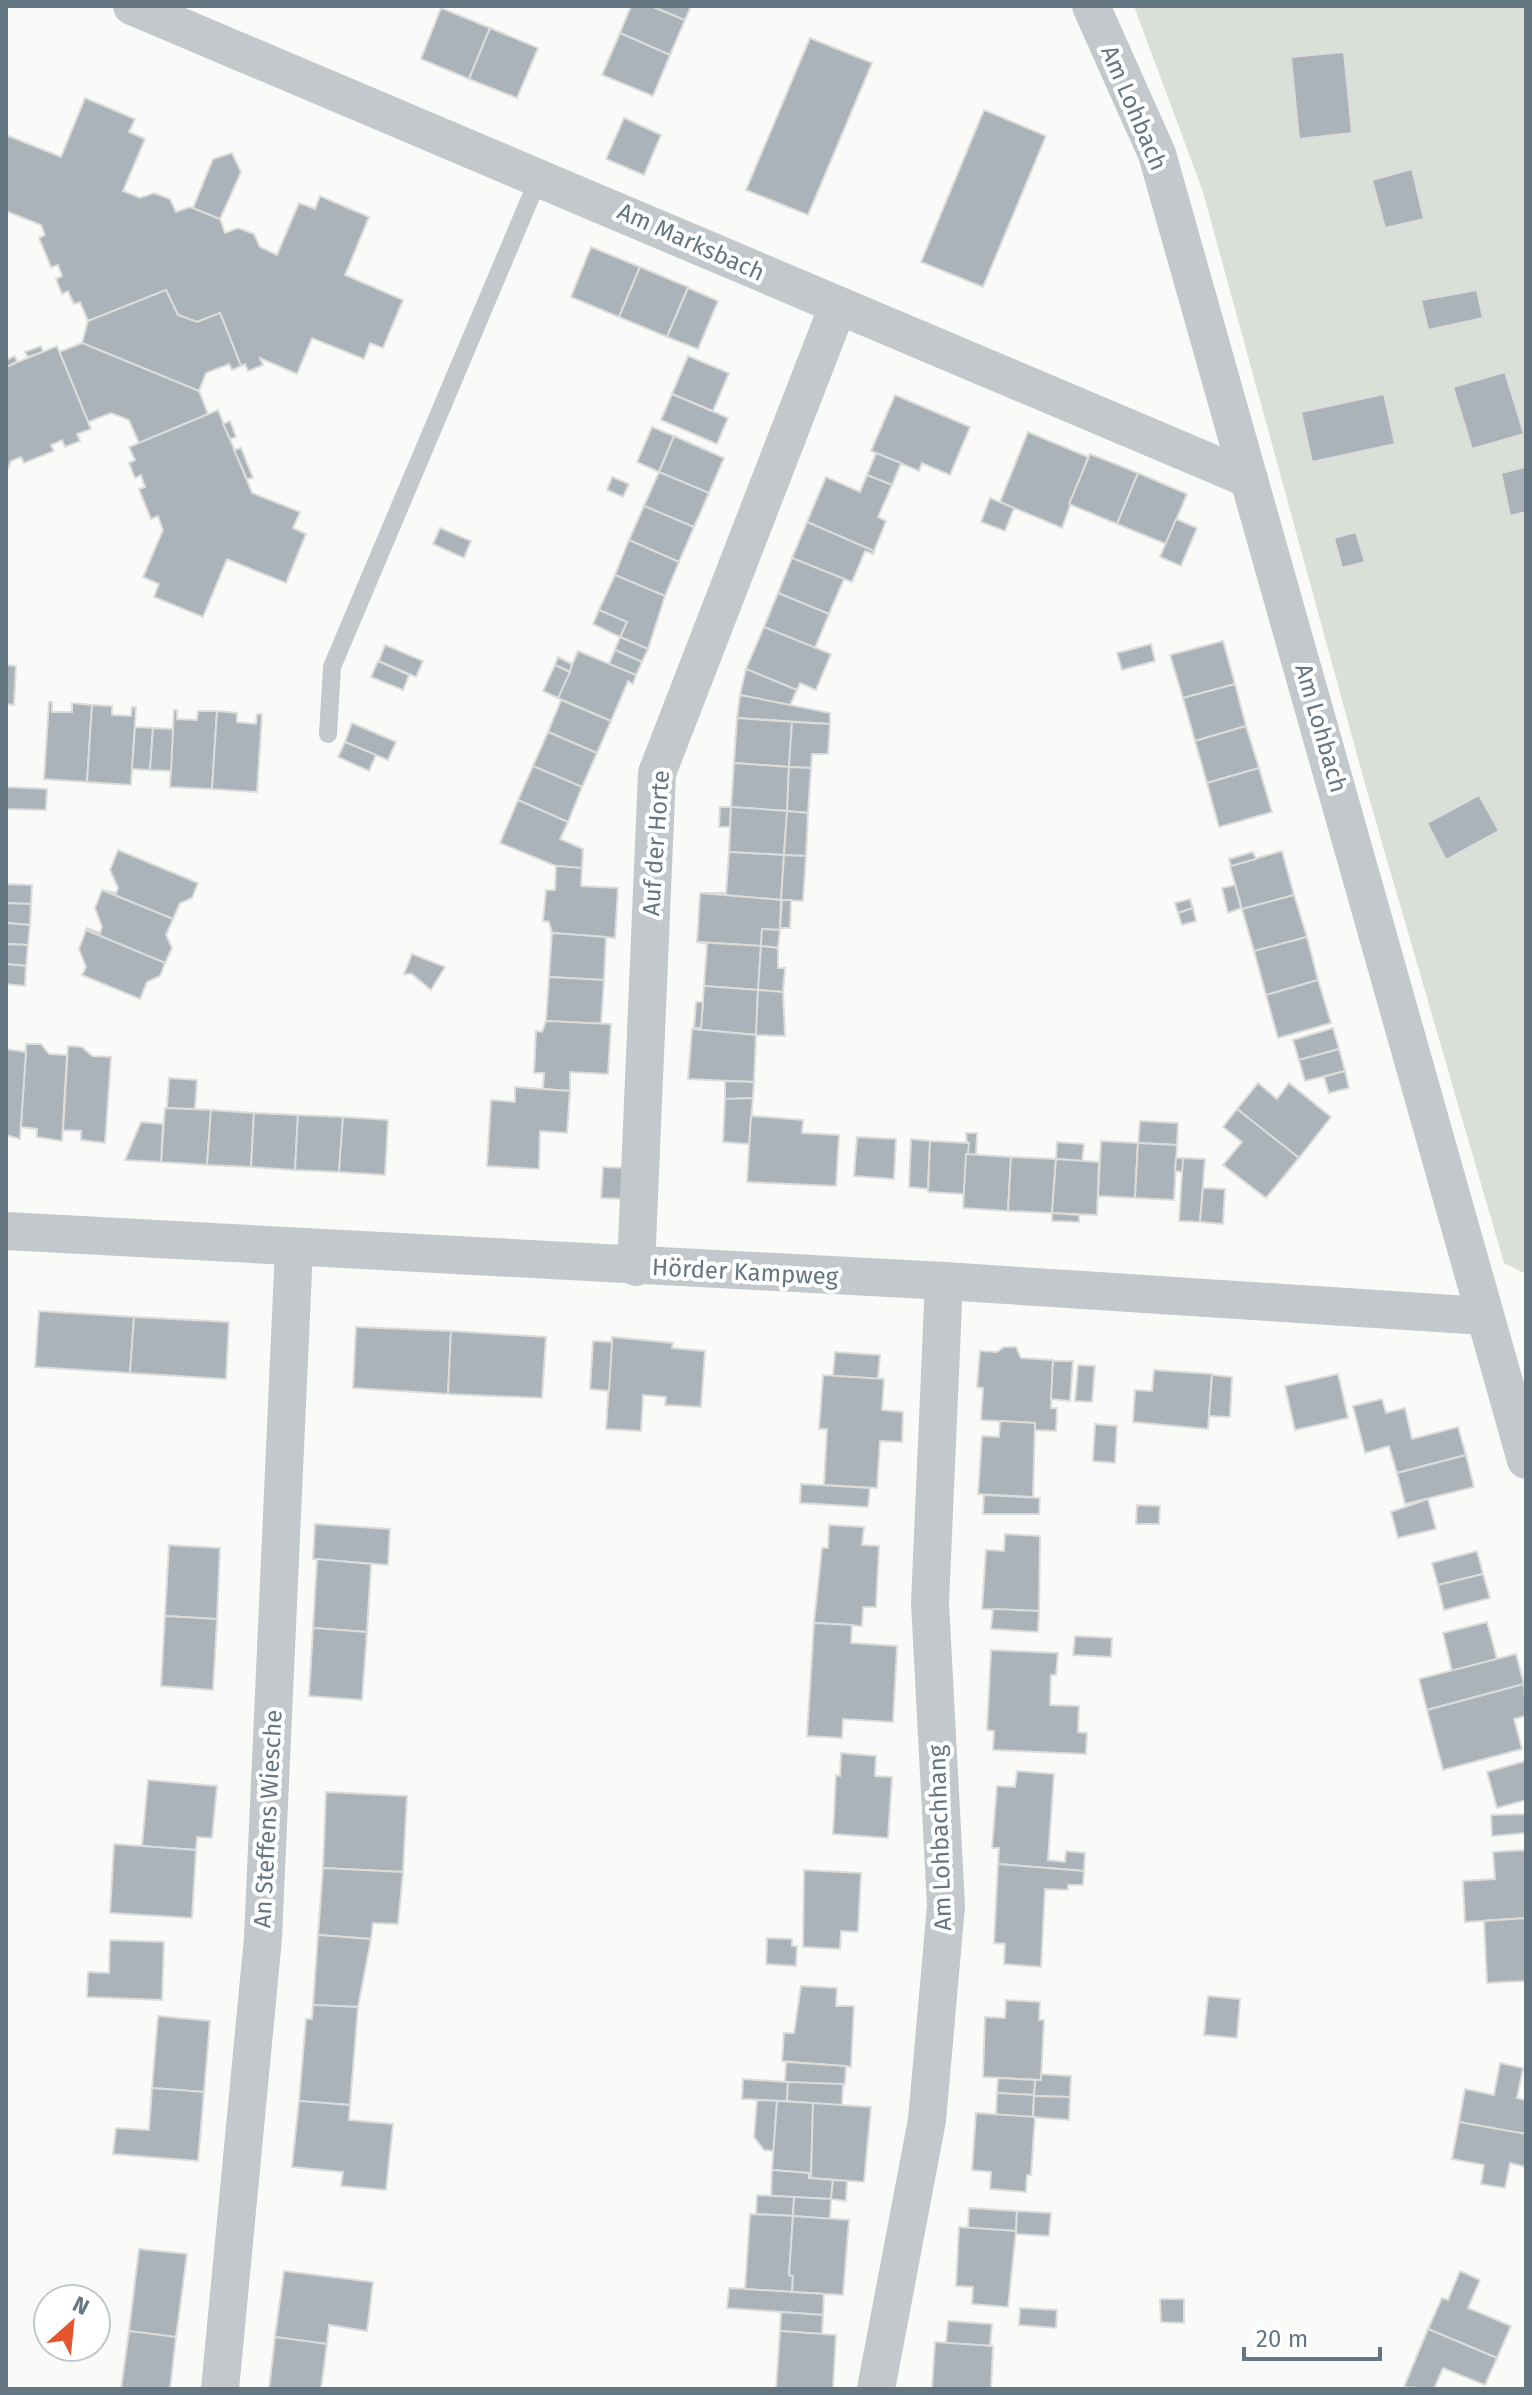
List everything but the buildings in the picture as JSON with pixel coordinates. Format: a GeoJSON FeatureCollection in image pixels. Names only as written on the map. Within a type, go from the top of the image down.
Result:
{"type":"FeatureCollection","features":[{"type":"Feature","properties":{"kind":"street","name":"Am Marksbach"},"geometry":{"type":"LineString","coordinates":[[132,6],[540,175],[838,306],[1249,479]]}},
{"type":"Feature","properties":{"kind":"street","name":"Am Lohbach"},"geometry":{"type":"LineString","coordinates":[[1091,6],[1157,154],[1357,853],[1397,1008],[1526,1460]]}},
{"type":"Feature","properties":{"kind":"street","name":"Auf der Horte"},"geometry":{"type":"LineString","coordinates":[[636,1267],[657,773],[838,306]]}},
{"type":"Feature","properties":{"kind":"street","name":"Hörder Kampweg"},"geometry":{"type":"LineString","coordinates":[[6,1231],[636,1267],[944,1281],[1484,1316]]}},
{"type":"Feature","properties":{"kind":"street","name":"An Steffens Wiesche"},"geometry":{"type":"LineString","coordinates":[[220,2389],[263,1938],[294,1248]]}},
{"type":"Feature","properties":{"kind":"street","name":"Am Lohbachhang"},"geometry":{"type":"LineString","coordinates":[[876,2389],[927,2120],[946,1906],[930,1603],[944,1281]]}},
{"type":"Feature","properties":{"kind":"lane"},"geometry":{"type":"LineString","coordinates":[[328,734],[332,667],[540,175]]}},
{"type":"Feature","properties":{"kind":"shaded area"},"geometry":{"type":"Polygon","coordinates":[[[1134,6],[1526,6],[1526,1274],[1504,1263],[1365,784],[1203,192],[1134,6]]]}}]}
